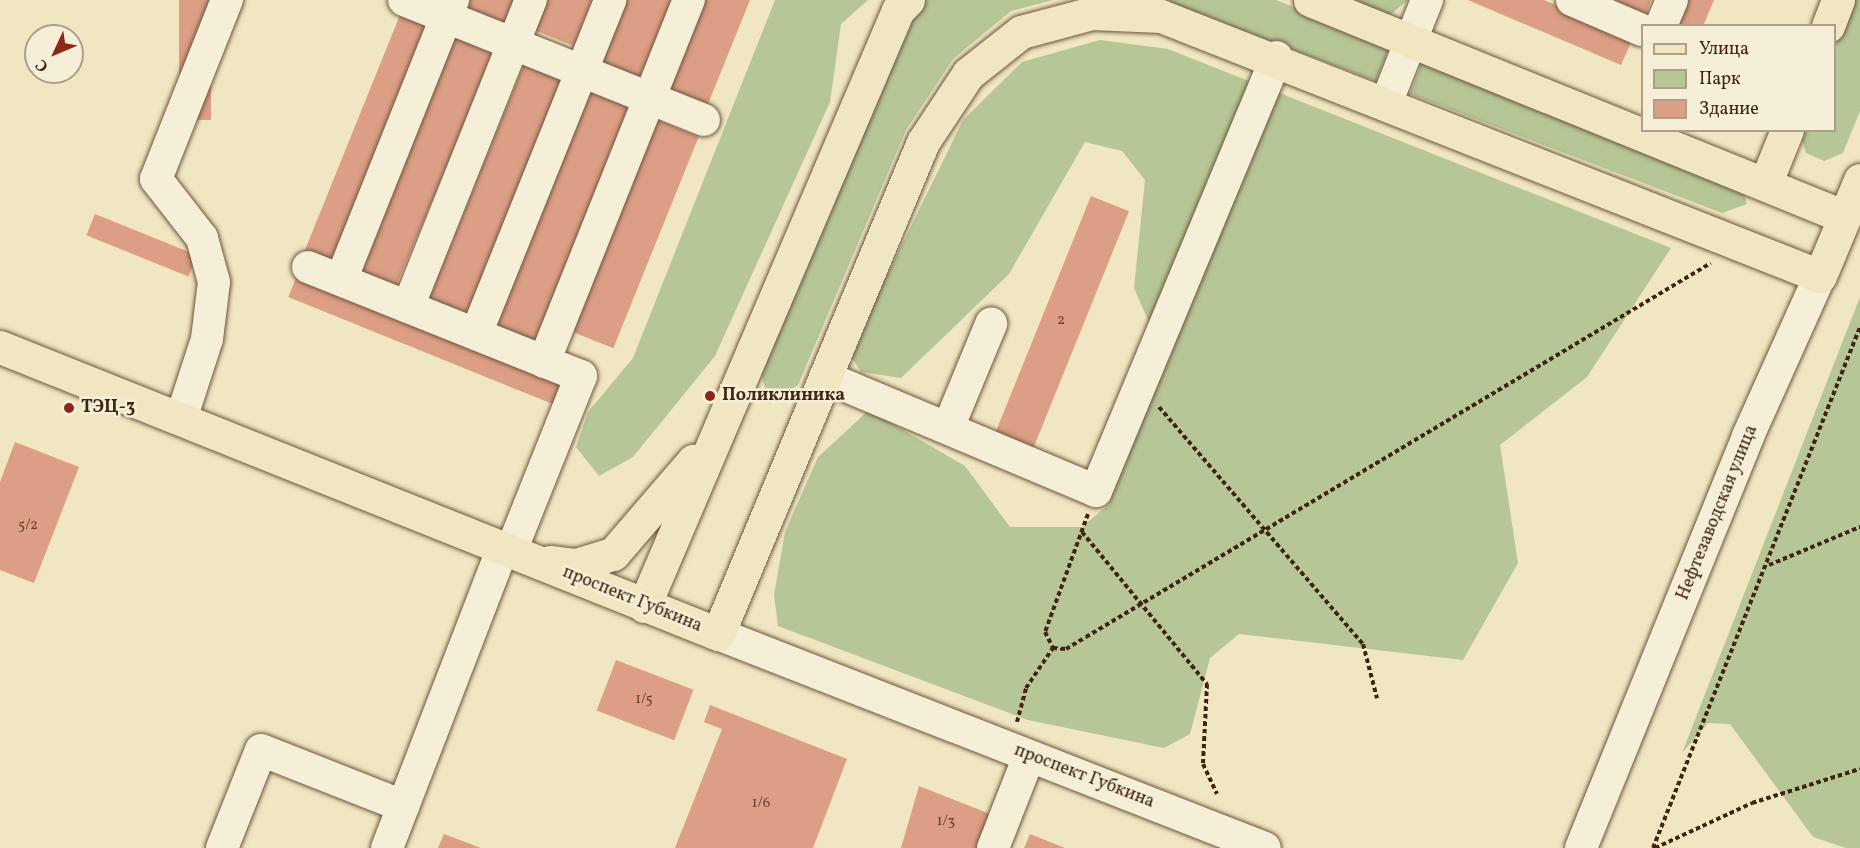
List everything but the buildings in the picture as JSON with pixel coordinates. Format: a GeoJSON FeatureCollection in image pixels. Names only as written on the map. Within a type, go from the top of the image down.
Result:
{"type":"FeatureCollection","features":[{"type":"Feature","properties":{"kind":"main road"},"geometry":{"type":"LineString","coordinates":[[644,606],[898,10],[908,0]]}},
{"type":"Feature","properties":{"kind":"main road"},"geometry":{"type":"LineString","coordinates":[[1310,0],[1641,131]]}},
{"type":"Feature","properties":{"kind":"main road"},"geometry":{"type":"LineString","coordinates":[[1829,24],[1838,0]]}},
{"type":"Feature","properties":{"kind":"main road"},"geometry":{"type":"LineString","coordinates":[[718,634],[923,142],[968,74],[1021,32],[1092,13],[1161,16],[1277,57],[1820,276]]}},
{"type":"Feature","properties":{"kind":"main road"},"geometry":{"type":"LineString","coordinates":[[1643,132],[1767,182],[1852,221]]}},
{"type":"Feature","properties":{"kind":"main road"},"geometry":{"type":"LineString","coordinates":[[1767,182],[1786,132]]}},
{"type":"Feature","properties":{"kind":"main road","name":"Нефтезаводская улица"},"geometry":{"type":"LineString","coordinates":[[1820,276],[1852,221],[1860,180]]}},
{"type":"Feature","properties":{"kind":"main road","name":"проспект Губкина"},"geometry":{"type":"LineString","coordinates":[[0,347],[718,634]]}},
{"type":"Feature","properties":{"kind":"main road"},"geometry":{"type":"LineString","coordinates":[[514,552],[576,565],[614,554],[642,526],[724,418]]}},
{"type":"Feature","properties":{"kind":"street"},"geometry":{"type":"LineString","coordinates":[[181,419],[207,339],[214,282],[202,237],[156,179],[226,0]]}},
{"type":"Feature","properties":{"kind":"street"},"geometry":{"type":"LineString","coordinates":[[405,0],[450,8],[514,44],[704,120]]}},
{"type":"Feature","properties":{"kind":"street"},"geometry":{"type":"LineString","coordinates":[[408,307],[531,0]]}},
{"type":"Feature","properties":{"kind":"street"},"geometry":{"type":"LineString","coordinates":[[476,334],[610,0]]}},
{"type":"Feature","properties":{"kind":"street"},"geometry":{"type":"LineString","coordinates":[[544,362],[688,0]]}},
{"type":"Feature","properties":{"kind":"street"},"geometry":{"type":"LineString","coordinates":[[1387,101],[1427,0]]}},
{"type":"Feature","properties":{"kind":"street"},"geometry":{"type":"LineString","coordinates":[[1572,0],[1641,30]]}},
{"type":"Feature","properties":{"kind":"street"},"geometry":{"type":"LineString","coordinates":[[1662,24],[1672,0]]}},
{"type":"Feature","properties":{"kind":"street"},"geometry":{"type":"LineString","coordinates":[[341,280],[450,8]]}},
{"type":"Feature","properties":{"kind":"street"},"geometry":{"type":"LineString","coordinates":[[825,377],[1096,491],[1277,57]]}},
{"type":"Feature","properties":{"kind":"street"},"geometry":{"type":"LineString","coordinates":[[308,267],[581,376],[514,552],[387,848]]}},
{"type":"Feature","properties":{"kind":"street","name":"Нефтезаводская улица"},"geometry":{"type":"LineString","coordinates":[[1581,848],[1748,436],[1820,276]]}},
{"type":"Feature","properties":{"kind":"street"},"geometry":{"type":"LineString","coordinates":[[948,429],[991,324]]}},
{"type":"Feature","properties":{"kind":"street","name":"проспект Губкина"},"geometry":{"type":"LineString","coordinates":[[718,634],[1265,848]]}},
{"type":"Feature","properties":{"kind":"street"},"geometry":{"type":"LineString","coordinates":[[222,848],[261,750],[403,807]]}},
{"type":"Feature","properties":{"kind":"street"},"geometry":{"type":"LineString","coordinates":[[993,848],[1019,752]]}},
{"type":"Feature","properties":{"kind":"path"},"geometry":{"type":"LineString","coordinates":[[1053,648],[1066,649],[1706,268],[1732,240]]}},
{"type":"Feature","properties":{"kind":"path"},"geometry":{"type":"LineString","coordinates":[[1654,848],[1768,565],[1860,327]]}},
{"type":"Feature","properties":{"kind":"path"},"geometry":{"type":"LineString","coordinates":[[1140,383],[1263,532],[1363,644],[1377,698]]}},
{"type":"Feature","properties":{"kind":"path"},"geometry":{"type":"LineString","coordinates":[[1053,648],[1045,632],[1096,491]]}},
{"type":"Feature","properties":{"kind":"path"},"geometry":{"type":"LineString","coordinates":[[1768,565],[1860,527]]}},
{"type":"Feature","properties":{"kind":"path"},"geometry":{"type":"LineString","coordinates":[[1082,532],[1208,684],[1203,764],[1216,794]]}},
{"type":"Feature","properties":{"kind":"path"},"geometry":{"type":"LineString","coordinates":[[1019,752],[1026,688],[1053,648]]}},
{"type":"Feature","properties":{"kind":"path"},"geometry":{"type":"LineString","coordinates":[[1654,848],[1752,803],[1860,769]]}},
{"type":"Feature","properties":{"kind":"green space"},"geometry":{"type":"Polygon","coordinates":[[[775,0],[868,0],[841,24],[830,102],[715,356],[633,457],[599,476],[576,447],[588,412],[633,358],[775,0]]]}},
{"type":"Feature","properties":{"kind":"green space"},"geometry":{"type":"Polygon","coordinates":[[[926,0],[1053,0],[1011,11],[953,59],[906,130],[798,385],[769,404],[759,365],[908,18],[926,0]]]}},
{"type":"Feature","properties":{"kind":"green space"},"geometry":{"type":"Polygon","coordinates":[[[1163,0],[1276,0],[1390,45],[1376,81],[1163,0]]]}},
{"type":"Feature","properties":{"kind":"green space"},"geometry":{"type":"Polygon","coordinates":[[[1348,0],[1408,0],[1389,16],[1348,0]]]}},
{"type":"Feature","properties":{"kind":"green space"},"geometry":{"type":"Polygon","coordinates":[[[1851,0],[1860,0],[1860,111],[1843,153],[1824,161],[1806,153],[1799,132],[1836,132],[1836,38],[1851,0]]]}},
{"type":"Feature","properties":{"kind":"green space"},"geometry":{"type":"Polygon","coordinates":[[[1100,40],[1168,49],[1671,248],[1587,377],[1500,445],[1518,563],[1463,660],[1239,634],[1210,658],[1190,734],[1164,748],[1028,720],[778,626],[774,595],[785,532],[818,457],[869,410],[965,466],[1010,527],[1082,527],[1109,504],[1164,357],[1134,288],[1145,180],[1122,151],[1085,142],[1009,274],[901,378],[861,372],[849,353],[963,120],[1022,62],[1100,40]]]}},
{"type":"Feature","properties":{"kind":"green space"},"geometry":{"type":"Polygon","coordinates":[[[1424,58],[1742,185],[1747,204],[1722,213],[1410,94],[1424,58]]]}},
{"type":"Feature","properties":{"kind":"green space"},"geometry":{"type":"Polygon","coordinates":[[[1860,297],[1860,848],[1846,848],[1813,837],[1730,724],[1708,723],[1682,753],[1860,297]]]}},
{"type":"Feature","properties":{"kind":"place","name":"Поликлиника"},"geometry":{"type":"Point","coordinates":[710,396]}},
{"type":"Feature","properties":{"kind":"place","name":"ТЭЦ-3"},"geometry":{"type":"Point","coordinates":[69,408]}}]}
